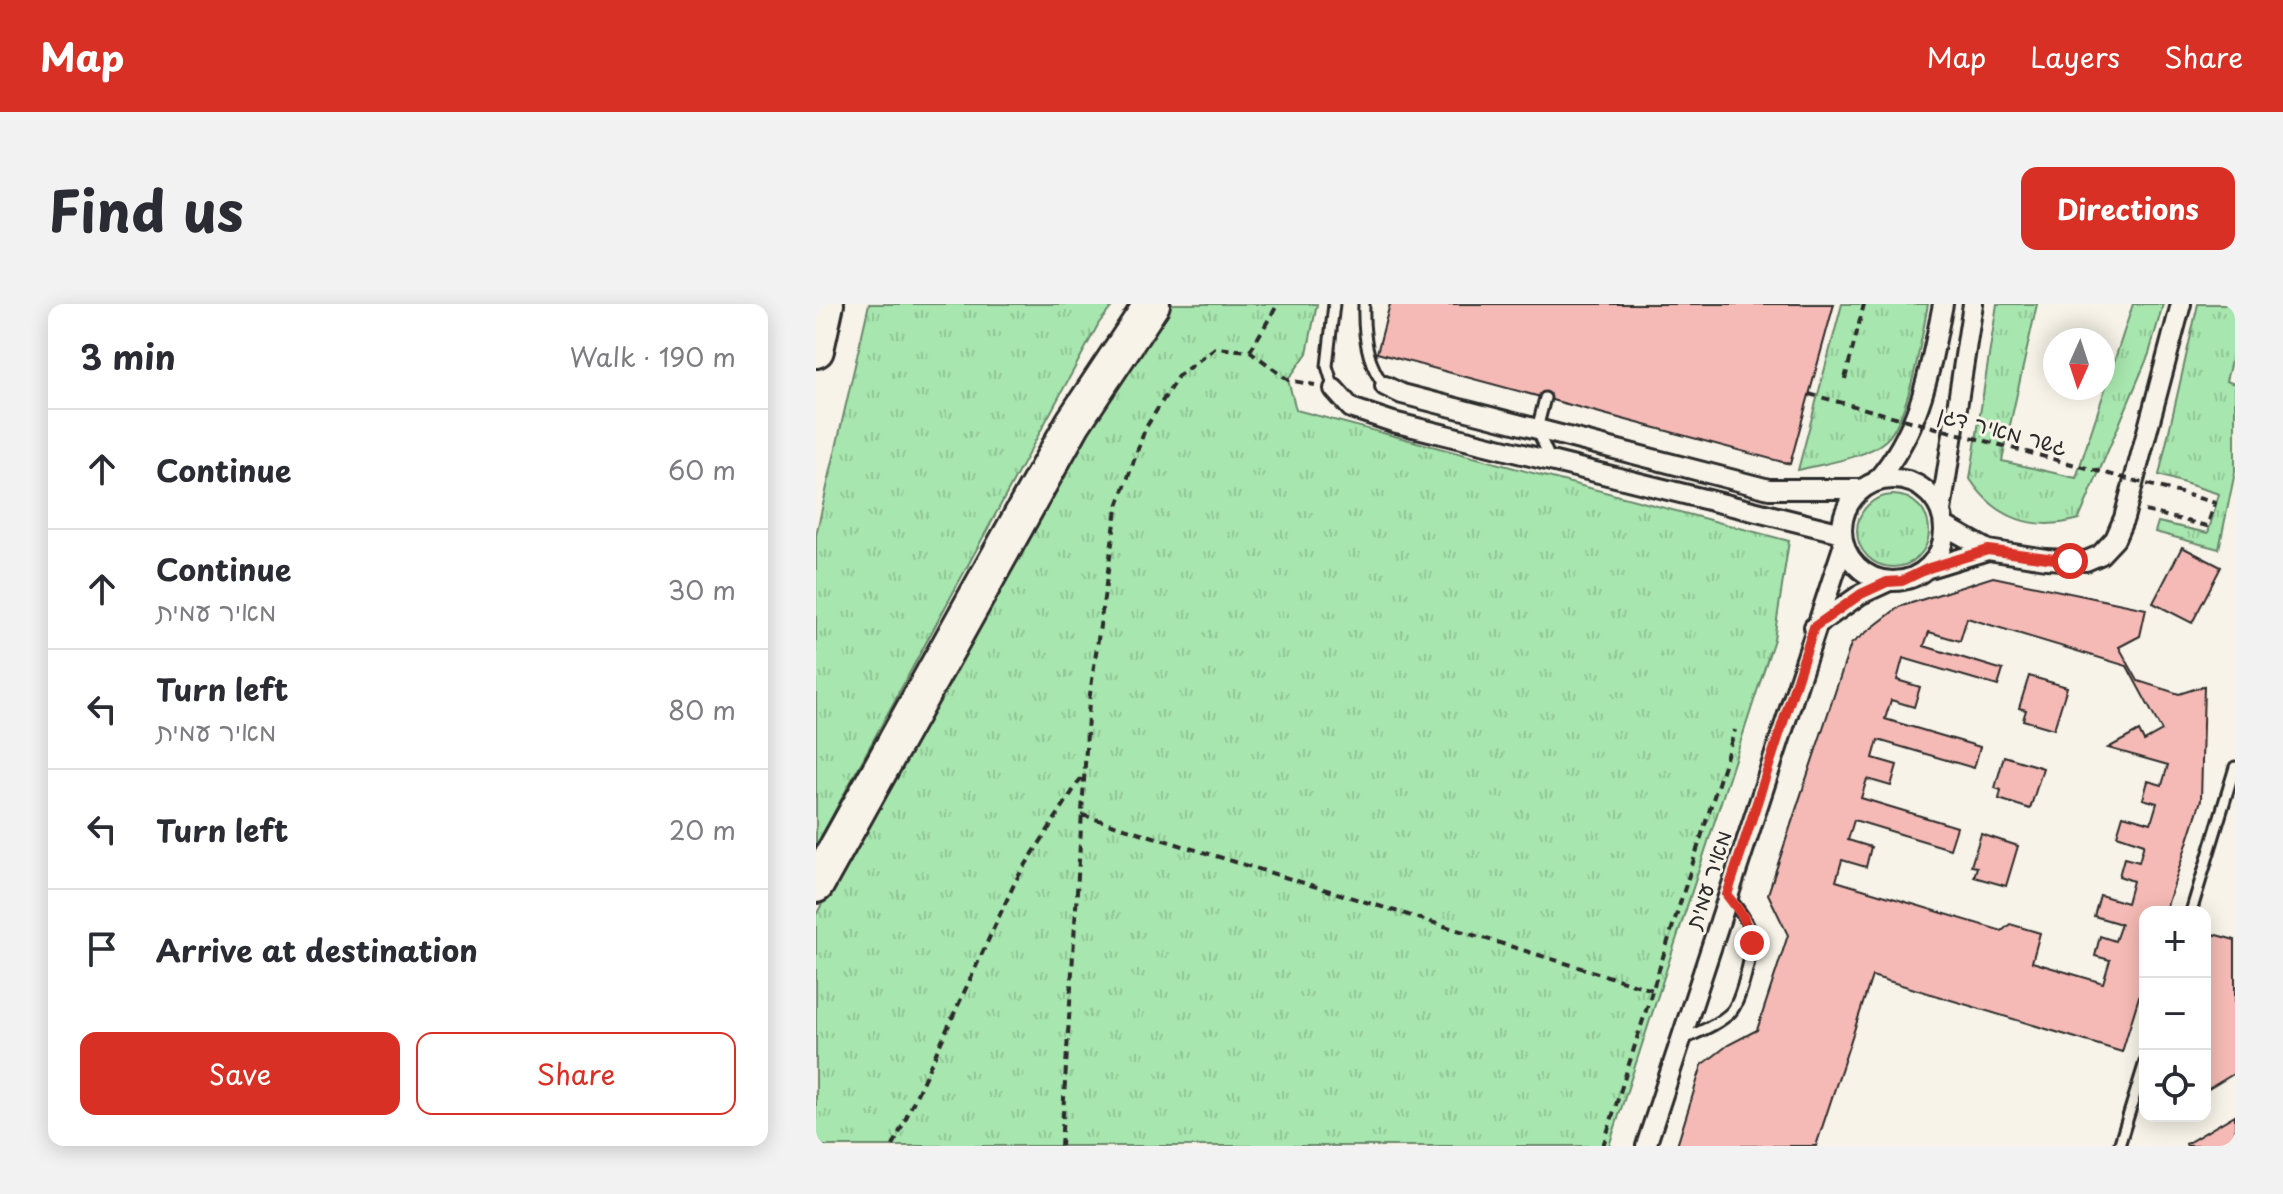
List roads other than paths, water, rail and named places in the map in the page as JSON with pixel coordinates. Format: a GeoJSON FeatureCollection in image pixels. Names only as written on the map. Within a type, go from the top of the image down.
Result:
{"type":"FeatureCollection","features":[{"type":"Feature","properties":{"kind":"highway"},"geometry":{"type":"LineString","coordinates":[[816,350],[826,304]]}},
{"type":"Feature","properties":{"kind":"highway"},"geometry":{"type":"LineString","coordinates":[[816,885],[1073,423],[1152,304]]}},
{"type":"Feature","properties":{"kind":"street"},"geometry":{"type":"LineString","coordinates":[[1887,582],[1861,571],[1852,562],[1843,539],[1844,514],[1896,458],[1915,420],[1926,391],[1943,304]]}},
{"type":"Feature","properties":{"kind":"street"},"geometry":{"type":"LineString","coordinates":[[1929,568],[1944,542],[1943,519],[1973,304]]}},
{"type":"Feature","properties":{"kind":"street"},"geometry":{"type":"LineString","coordinates":[[1385,386],[1402,394],[1769,489],[1907,481],[1921,487],[1943,519],[1988,550],[2046,559],[2086,561],[2100,555],[2115,539],[2127,507],[2181,304]]}},
{"type":"Feature","properties":{"kind":"street"},"geometry":{"type":"LineString","coordinates":[[1334,389],[1351,408],[1843,539]]}},
{"type":"Feature","properties":{"kind":"street","name":"מאיר עמית"},"geometry":{"type":"LineString","coordinates":[[1646,1146],[1843,539]]}},
{"type":"Feature","properties":{"kind":"street"},"geometry":{"type":"LineString","coordinates":[[1814,627],[1861,594],[1887,582],[1902,581],[1929,568],[1988,550]]}},
{"type":"Feature","properties":{"kind":"lane"},"geometry":{"type":"LineString","coordinates":[[1334,304],[1327,366],[1334,389]]}},
{"type":"Feature","properties":{"kind":"lane"},"geometry":{"type":"LineString","coordinates":[[1364,304],[1363,327],[1373,372],[1385,386]]}},
{"type":"Feature","properties":{"kind":"lane"},"geometry":{"type":"LineString","coordinates":[[1545,398],[1537,429],[1551,461]]}},
{"type":"Feature","properties":{"kind":"lane"},"geometry":{"type":"LineString","coordinates":[[2193,906],[2235,767]]}},
{"type":"Feature","properties":{"kind":"lane"},"geometry":{"type":"LineString","coordinates":[[1679,1041],[1721,1019],[1733,1010],[1738,999],[1750,954],[1750,931],[1727,895]]}},
{"type":"Feature","properties":{"kind":"lane"},"geometry":{"type":"LineString","coordinates":[[2119,1146],[2139,1081]]}}]}
